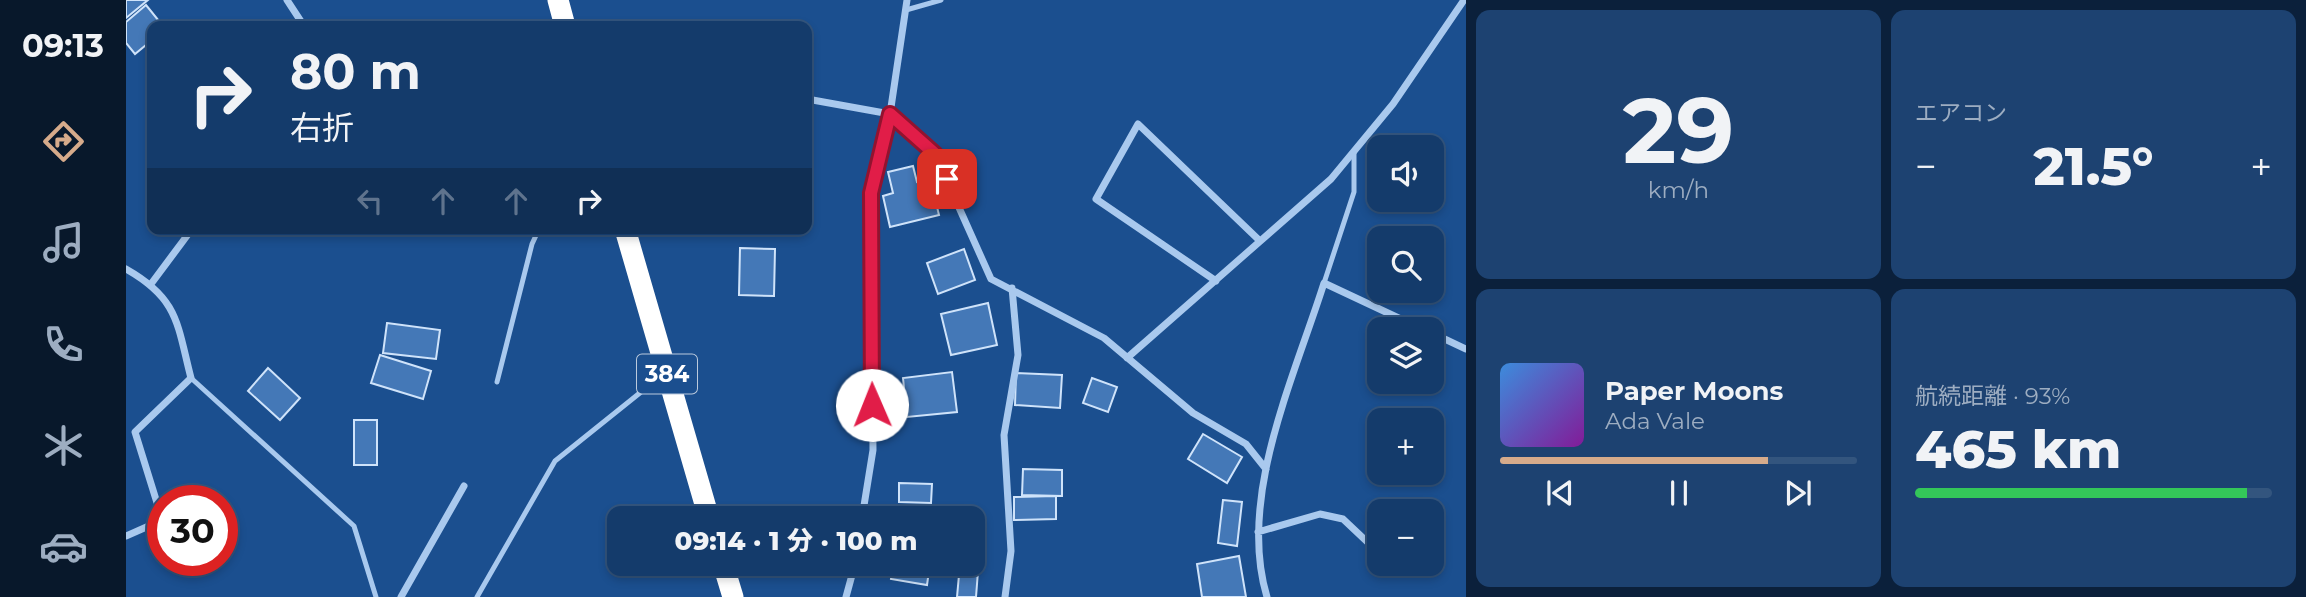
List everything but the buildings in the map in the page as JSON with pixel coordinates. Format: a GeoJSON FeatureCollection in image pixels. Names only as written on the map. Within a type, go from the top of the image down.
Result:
{"type":"FeatureCollection","features":[{"type":"Feature","properties":{"kind":"highway"},"geometry":{"type":"LineString","coordinates":[[558,0],[564,21]]}},
{"type":"Feature","properties":{"kind":"highway","name":"384"},"geometry":{"type":"LineString","coordinates":[[627,235],[706,506]]}},
{"type":"Feature","properties":{"kind":"highway"},"geometry":{"type":"LineString","coordinates":[[727,576],[733,597]]}},
{"type":"Feature","properties":{"kind":"street"},"geometry":{"type":"LineString","coordinates":[[287,0],[301,21]]}},
{"type":"Feature","properties":{"kind":"street"},"geometry":{"type":"LineString","coordinates":[[864,506],[873,450],[871,193],[890,114],[907,0]]}},
{"type":"Feature","properties":{"kind":"street"},"geometry":{"type":"LineString","coordinates":[[1127,358],[1331,179],[1393,104],[1464,0]]}},
{"type":"Feature","properties":{"kind":"street"},"geometry":{"type":"LineString","coordinates":[[812,100],[890,114],[935,154],[991,278],[1104,338],[1194,413],[1246,444],[1266,469]]}},
{"type":"Feature","properties":{"kind":"street"},"geometry":{"type":"LineString","coordinates":[[1216,281],[1096,199],[1138,124],[1261,242]]}},
{"type":"Feature","properties":{"kind":"street"},"geometry":{"type":"LineString","coordinates":[[152,284],[188,235]]}},
{"type":"Feature","properties":{"kind":"street"},"geometry":{"type":"LineString","coordinates":[[126,269],[152,284],[161,293],[176,320],[191,378],[135,432],[158,506],[151,525],[126,536]]}},
{"type":"Feature","properties":{"kind":"street"},"geometry":{"type":"LineString","coordinates":[[1268,597],[1262,578],[1258,532],[1266,469],[1324,283],[1396,317]]}},
{"type":"Feature","properties":{"kind":"street"},"geometry":{"type":"LineString","coordinates":[[1005,597],[1011,551],[1004,435],[1018,355],[1012,288]]}},
{"type":"Feature","properties":{"kind":"street"},"geometry":{"type":"LineString","coordinates":[[1444,339],[1466,349]]}},
{"type":"Feature","properties":{"kind":"street"},"geometry":{"type":"LineString","coordinates":[[401,597],[464,486]]}},
{"type":"Feature","properties":{"kind":"street"},"geometry":{"type":"LineString","coordinates":[[1258,532],[1320,514],[1343,519],[1367,542]]}},
{"type":"Feature","properties":{"kind":"street"},"geometry":{"type":"LineString","coordinates":[[846,597],[852,576]]}},
{"type":"Feature","properties":{"kind":"lane"},"geometry":{"type":"LineString","coordinates":[[906,10],[941,0]]}},
{"type":"Feature","properties":{"kind":"lane"},"geometry":{"type":"LineString","coordinates":[[1324,283],[1354,192],[1354,152]]}},
{"type":"Feature","properties":{"kind":"lane"},"geometry":{"type":"LineString","coordinates":[[497,382],[531,244],[536,235]]}},
{"type":"Feature","properties":{"kind":"lane"},"geometry":{"type":"LineString","coordinates":[[477,597],[555,461],[667,372]]}},
{"type":"Feature","properties":{"kind":"lane"},"geometry":{"type":"LineString","coordinates":[[191,378],[355,526],[376,597]]}},
{"type":"Feature","properties":{"kind":"route"},"geometry":{"type":"LineString","coordinates":[[872,405],[871,193],[890,114],[935,154],[947,179]]}}]}
